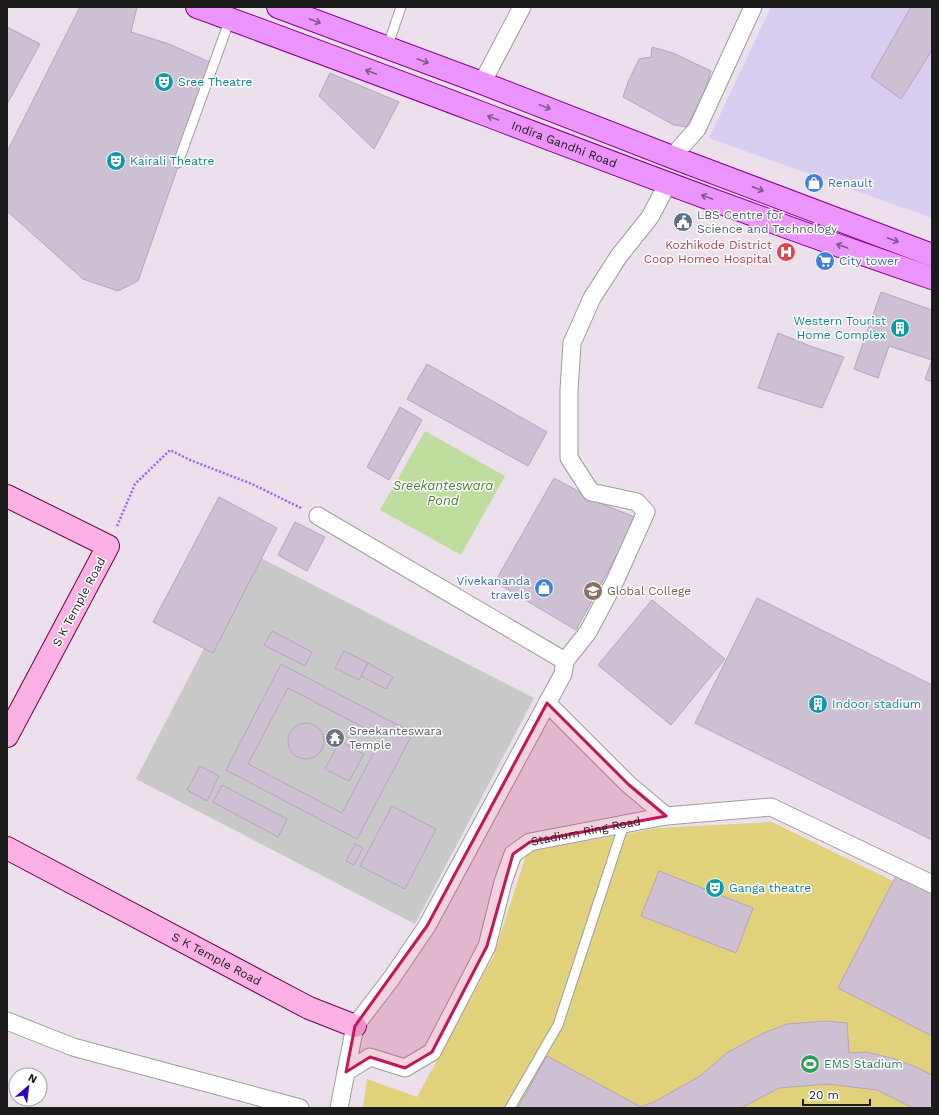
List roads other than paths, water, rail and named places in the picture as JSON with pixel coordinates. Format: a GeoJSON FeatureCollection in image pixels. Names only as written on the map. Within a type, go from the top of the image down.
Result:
{"type":"FeatureCollection","features":[{"type":"Feature","properties":{"kind":"main road","name":"Indira Gandhi Road"},"geometry":{"type":"LineString","coordinates":[[198,7],[668,183],[932,278]]}},
{"type":"Feature","properties":{"kind":"main road"},"geometry":{"type":"LineString","coordinates":[[278,7],[482,83],[672,157],[932,255]]}},
{"type":"Feature","properties":{"kind":"street"},"geometry":{"type":"LineString","coordinates":[[482,83],[522,7]]}},
{"type":"Feature","properties":{"kind":"street"},"geometry":{"type":"LineString","coordinates":[[339,1108],[355,1026],[391,979],[426,926],[563,674],[565,661],[588,632],[615,581],[646,512],[637,502],[591,492],[569,458],[569,390],[572,343],[592,298],[619,256],[650,217],[668,183],[672,157],[697,128],[753,7]]}},
{"type":"Feature","properties":{"kind":"street","name":"S K Temple Road"},"geometry":{"type":"LineString","coordinates":[[7,496],[108,546],[7,736]]}},
{"type":"Feature","properties":{"kind":"street"},"geometry":{"type":"LineString","coordinates":[[318,516],[565,661]]}},
{"type":"Feature","properties":{"kind":"street"},"geometry":{"type":"LineString","coordinates":[[547,703],[628,784],[666,816]]}},
{"type":"Feature","properties":{"kind":"street","name":"Stadium Ring Road"},"geometry":{"type":"LineString","coordinates":[[346,1072],[370,1057],[405,1068],[432,1052],[487,946],[503,882],[512,854],[530,842],[666,816],[771,807],[932,884]]}},
{"type":"Feature","properties":{"kind":"street","name":"S K Temple Road"},"geometry":{"type":"LineString","coordinates":[[7,848],[309,1008],[355,1026]]}},
{"type":"Feature","properties":{"kind":"street"},"geometry":{"type":"LineString","coordinates":[[7,1021],[73,1047],[300,1108]]}},
{"type":"Feature","properties":{"kind":"lane"},"geometry":{"type":"LineString","coordinates":[[387,48],[401,7]]}},
{"type":"Feature","properties":{"kind":"lane"},"geometry":{"type":"LineString","coordinates":[[178,163],[230,19]]}},
{"type":"Feature","properties":{"kind":"lane"},"geometry":{"type":"LineString","coordinates":[[510,1108],[558,1025],[624,824]]}},
{"type":"Feature","properties":{"kind":"water","name":"Sreekanteswara Pond"},"geometry":{"type":"Polygon","coordinates":[[[425,431],[505,476],[461,555],[380,510],[425,431]]]}},
{"type":"Feature","properties":{"kind":"place","name":"Sree Theatre"},"geometry":{"type":"Point","coordinates":[164,82]}},
{"type":"Feature","properties":{"kind":"place","name":"Kairali Theatre"},"geometry":{"type":"Point","coordinates":[116,161]}},
{"type":"Feature","properties":{"kind":"place","name":"Renault"},"geometry":{"type":"Point","coordinates":[814,183]}},
{"type":"Feature","properties":{"kind":"place","name":"LBS Centre for Science and Technology"},"geometry":{"type":"Point","coordinates":[683,222]}},
{"type":"Feature","properties":{"kind":"place","name":"Kozhikode District Coop Homeo Hospital"},"geometry":{"type":"Point","coordinates":[786,252]}},
{"type":"Feature","properties":{"kind":"place","name":"City tower"},"geometry":{"type":"Point","coordinates":[825,261]}},
{"type":"Feature","properties":{"kind":"place","name":"Western Tourist Home Complex"},"geometry":{"type":"Point","coordinates":[900,328]}},
{"type":"Feature","properties":{"kind":"place","name":"Vivekananda travels"},"geometry":{"type":"Point","coordinates":[544,588]}},
{"type":"Feature","properties":{"kind":"place","name":"Global College"},"geometry":{"type":"Point","coordinates":[593,591]}},
{"type":"Feature","properties":{"kind":"place","name":"Indoor stadium"},"geometry":{"type":"Point","coordinates":[818,704]}},
{"type":"Feature","properties":{"kind":"place","name":"Sreekanteswara Temple"},"geometry":{"type":"Point","coordinates":[335,738]}},
{"type":"Feature","properties":{"kind":"place","name":"Ganga theatre"},"geometry":{"type":"Point","coordinates":[715,888]}},
{"type":"Feature","properties":{"kind":"place","name":"EMS Stadium"},"geometry":{"type":"Point","coordinates":[810,1064]}}]}
